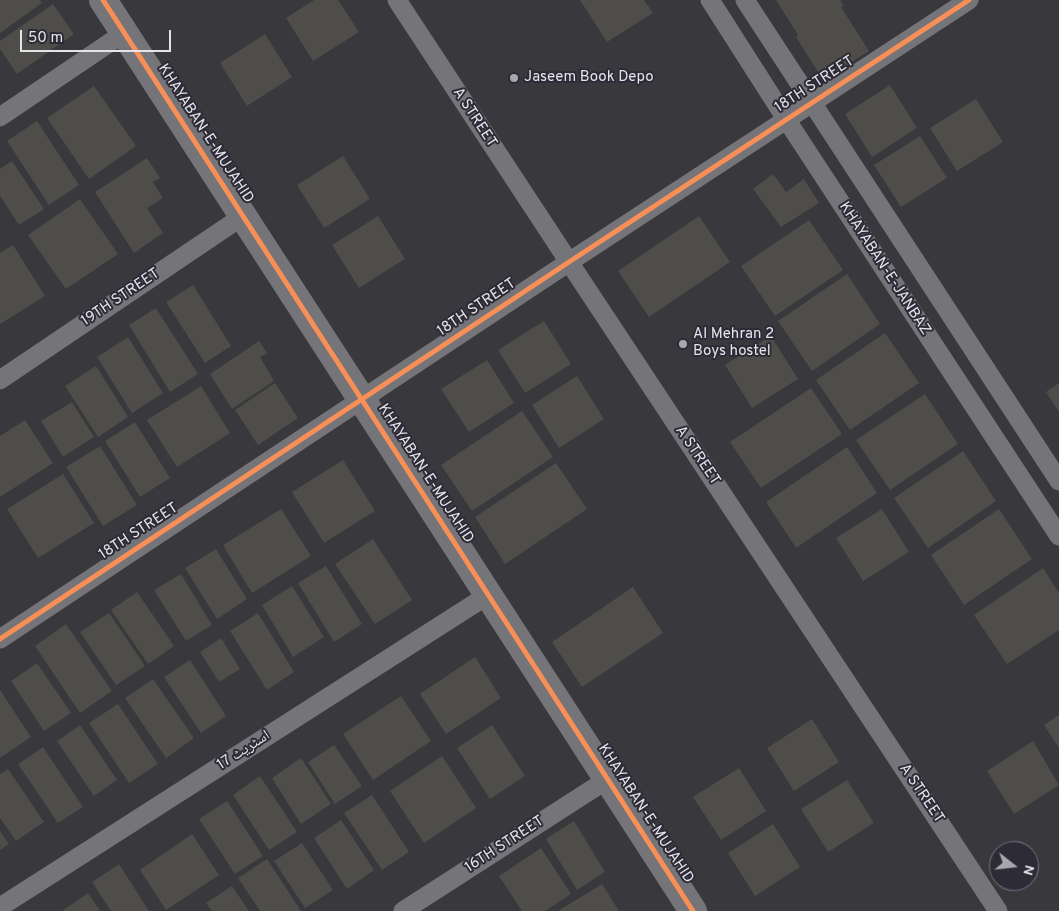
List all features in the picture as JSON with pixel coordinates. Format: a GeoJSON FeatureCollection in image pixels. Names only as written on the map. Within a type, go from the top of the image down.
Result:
{"type":"FeatureCollection","features":[{"type":"Feature","properties":{"kind":"main road","name":"KHAYABAN-E-MUJAHID"},"geometry":{"type":"LineString","coordinates":[[103,0],[693,911]]}},
{"type":"Feature","properties":{"kind":"street","name":"A STREET"},"geometry":{"type":"LineString","coordinates":[[397,0],[998,911]]}},
{"type":"Feature","properties":{"kind":"street","name":"KHAYABAN-E-JANBAZ"},"geometry":{"type":"LineString","coordinates":[[710,0],[1059,536]]}},
{"type":"Feature","properties":{"kind":"street","name":"KHAYABAN-E-JANBAZ"},"geometry":{"type":"LineString","coordinates":[[745,0],[1059,481]]}},
{"type":"Feature","properties":{"kind":"street","name":"18TH STREET"},"geometry":{"type":"LineString","coordinates":[[0,638],[811,102],[969,0]]}},
{"type":"Feature","properties":{"kind":"street"},"geometry":{"type":"LineString","coordinates":[[0,117],[124,33]]}},
{"type":"Feature","properties":{"kind":"street","name":"19TH STREET"},"geometry":{"type":"LineString","coordinates":[[0,380],[243,216]]}},
{"type":"Feature","properties":{"kind":"street","name":"اسٹریٹ 17"},"geometry":{"type":"LineString","coordinates":[[0,907],[488,595]]}},
{"type":"Feature","properties":{"kind":"street","name":"16TH STREET"},"geometry":{"type":"LineString","coordinates":[[403,911],[608,779]]}},
{"type":"Feature","properties":{"kind":"building"},"geometry":{"type":"Polygon","coordinates":[[[0,0],[40,0],[42,3],[0,33],[0,0]]]}},
{"type":"Feature","properties":{"kind":"building"},"geometry":{"type":"Polygon","coordinates":[[[314,0],[338,0],[359,32],[313,61],[286,18],[314,0]]]}},
{"type":"Feature","properties":{"kind":"building"},"geometry":{"type":"Polygon","coordinates":[[[580,0],[644,0],[653,13],[607,42],[580,0]]]}},
{"type":"Feature","properties":{"kind":"building"},"geometry":{"type":"Polygon","coordinates":[[[776,0],[840,0],[844,6],[841,7],[869,51],[823,80],[776,0]]]}},
{"type":"Feature","properties":{"kind":"building"},"geometry":{"type":"Polygon","coordinates":[[[53,4],[74,34],[17,74],[0,49],[0,41],[53,4]]]}},
{"type":"Feature","properties":{"kind":"building"},"geometry":{"type":"Polygon","coordinates":[[[265,34],[292,77],[247,106],[220,63],[265,34]]]}},
{"type":"Feature","properties":{"kind":"building"},"geometry":{"type":"Polygon","coordinates":[[[890,85],[917,128],[872,157],[845,114],[890,85]]]}},
{"type":"Feature","properties":{"kind":"building"},"geometry":{"type":"Polygon","coordinates":[[[94,86],[136,146],[89,179],[47,118],[94,86]]]}},
{"type":"Feature","properties":{"kind":"building"},"geometry":{"type":"Polygon","coordinates":[[[976,99],[1003,142],[957,171],[930,128],[976,99]]]}},
{"type":"Feature","properties":{"kind":"building"},"geometry":{"type":"Polygon","coordinates":[[[37,121],[79,185],[49,205],[7,141],[37,121]]]}},
{"type":"Feature","properties":{"kind":"building"},"geometry":{"type":"Polygon","coordinates":[[[920,136],[947,178],[901,207],[874,165],[920,136]]]}},
{"type":"Feature","properties":{"kind":"building"},"geometry":{"type":"Polygon","coordinates":[[[343,156],[370,199],[324,228],[297,185],[343,156]]]}},
{"type":"Feature","properties":{"kind":"building"},"geometry":{"type":"Polygon","coordinates":[[[147,158],[160,178],[153,182],[163,198],[147,208],[163,233],[134,253],[95,192],[147,158]]]}},
{"type":"Feature","properties":{"kind":"building"},"geometry":{"type":"Polygon","coordinates":[[[12,161],[44,209],[19,225],[0,196],[0,169],[12,161]]]}},
{"type":"Feature","properties":{"kind":"building"},"geometry":{"type":"Polygon","coordinates":[[[773,174],[786,192],[804,179],[819,203],[781,227],[753,189],[773,174]]]}},
{"type":"Feature","properties":{"kind":"building"},"geometry":{"type":"Polygon","coordinates":[[[80,199],[118,254],[66,289],[28,235],[80,199]]]}},
{"type":"Feature","properties":{"kind":"building"},"geometry":{"type":"Polygon","coordinates":[[[378,216],[405,259],[359,288],[332,245],[378,216]]]}},
{"type":"Feature","properties":{"kind":"building"},"geometry":{"type":"Polygon","coordinates":[[[699,216],[730,262],[649,317],[618,271],[699,216]]]}},
{"type":"Feature","properties":{"kind":"building"},"geometry":{"type":"Polygon","coordinates":[[[809,220],[843,270],[775,316],[741,266],[809,220]]]}},
{"type":"Feature","properties":{"kind":"building"},"geometry":{"type":"Polygon","coordinates":[[[13,245],[45,296],[0,324],[0,253],[13,245]]]}},
{"type":"Feature","properties":{"kind":"building"},"geometry":{"type":"Polygon","coordinates":[[[847,274],[880,324],[812,371],[778,321],[847,274]]]}},
{"type":"Feature","properties":{"kind":"building"},"geometry":{"type":"Polygon","coordinates":[[[193,285],[231,346],[205,363],[166,302],[193,285]]]}},
{"type":"Feature","properties":{"kind":"building"},"geometry":{"type":"Polygon","coordinates":[[[156,308],[198,374],[170,392],[129,325],[156,308]]]}},
{"type":"Feature","properties":{"kind":"building"},"geometry":{"type":"Polygon","coordinates":[[[544,321],[571,364],[525,393],[498,350],[544,321]]]}},
{"type":"Feature","properties":{"kind":"building"},"geometry":{"type":"Polygon","coordinates":[[[885,333],[919,383],[850,430],[816,380],[885,333]]]}},
{"type":"Feature","properties":{"kind":"building"},"geometry":{"type":"Polygon","coordinates":[[[771,336],[798,379],[752,408],[725,365],[771,336]]]}},
{"type":"Feature","properties":{"kind":"building"},"geometry":{"type":"Polygon","coordinates":[[[128,337],[163,393],[132,413],[97,357],[128,337]]]}},
{"type":"Feature","properties":{"kind":"building"},"geometry":{"type":"Polygon","coordinates":[[[259,341],[267,353],[260,357],[274,381],[232,409],[210,374],[259,341]]]}},
{"type":"Feature","properties":{"kind":"building"},"geometry":{"type":"Polygon","coordinates":[[[487,360],[514,403],[469,432],[441,389],[487,360]]]}},
{"type":"Feature","properties":{"kind":"building"},"geometry":{"type":"Polygon","coordinates":[[[96,366],[128,417],[98,437],[65,386],[96,366]]]}},
{"type":"Feature","properties":{"kind":"building"},"geometry":{"type":"Polygon","coordinates":[[[577,376],[604,419],[559,448],[532,405],[577,376]]]}},
{"type":"Feature","properties":{"kind":"building"},"geometry":{"type":"Polygon","coordinates":[[[275,383],[298,418],[258,445],[235,410],[275,383]]]}},
{"type":"Feature","properties":{"kind":"building"},"geometry":{"type":"Polygon","coordinates":[[[1059,383],[1059,412],[1046,392],[1059,383]]]}},
{"type":"Feature","properties":{"kind":"building"},"geometry":{"type":"Polygon","coordinates":[[[201,386],[230,433],[177,467],[147,420],[201,386]]]}},
{"type":"Feature","properties":{"kind":"building"},"geometry":{"type":"Polygon","coordinates":[[[811,388],[842,434],[761,488],[730,442],[811,388]]]}},
{"type":"Feature","properties":{"kind":"building"},"geometry":{"type":"Polygon","coordinates":[[[925,394],[958,444],[890,490],[856,440],[925,394]]]}},
{"type":"Feature","properties":{"kind":"building"},"geometry":{"type":"Polygon","coordinates":[[[72,402],[94,437],[63,457],[41,421],[72,402]]]}},
{"type":"Feature","properties":{"kind":"building"},"geometry":{"type":"Polygon","coordinates":[[[522,411],[553,457],[472,511],[441,465],[522,411]]]}},
{"type":"Feature","properties":{"kind":"building"},"geometry":{"type":"Polygon","coordinates":[[[25,420],[53,463],[0,497],[0,436],[25,420]]]}},
{"type":"Feature","properties":{"kind":"building"},"geometry":{"type":"Polygon","coordinates":[[[135,422],[170,478],[140,497],[105,441],[135,422]]]}},
{"type":"Feature","properties":{"kind":"building"},"geometry":{"type":"Polygon","coordinates":[[[100,446],[137,505],[103,526],[66,467],[100,446]]]}},
{"type":"Feature","properties":{"kind":"building"},"geometry":{"type":"Polygon","coordinates":[[[847,447],[877,493],[796,548],[766,502],[847,447]]]}},
{"type":"Feature","properties":{"kind":"building"},"geometry":{"type":"Polygon","coordinates":[[[963,451],[996,501],[928,548],[894,498],[963,451]]]}},
{"type":"Feature","properties":{"kind":"building"},"geometry":{"type":"Polygon","coordinates":[[[343,460],[375,511],[324,543],[292,492],[343,460]]]}},
{"type":"Feature","properties":{"kind":"building"},"geometry":{"type":"Polygon","coordinates":[[[556,463],[587,509],[505,564],[475,517],[556,463]]]}},
{"type":"Feature","properties":{"kind":"building"},"geometry":{"type":"Polygon","coordinates":[[[63,474],[94,523],[38,558],[7,509],[63,474]]]}},
{"type":"Feature","properties":{"kind":"building"},"geometry":{"type":"Polygon","coordinates":[[[281,509],[311,556],[252,593],[223,545],[281,509]]]}},
{"type":"Feature","properties":{"kind":"building"},"geometry":{"type":"Polygon","coordinates":[[[882,509],[909,552],[863,581],[836,538],[882,509]]]}},
{"type":"Feature","properties":{"kind":"building"},"geometry":{"type":"Polygon","coordinates":[[[999,509],[1032,559],[964,605],[931,555],[999,509]]]}},
{"type":"Feature","properties":{"kind":"building"},"geometry":{"type":"Polygon","coordinates":[[[373,539],[412,600],[375,624],[335,564],[373,539]]]}},
{"type":"Feature","properties":{"kind":"building"},"geometry":{"type":"Polygon","coordinates":[[[216,549],[247,599],[217,619],[185,568],[216,549]]]}},
{"type":"Feature","properties":{"kind":"building"},"geometry":{"type":"Polygon","coordinates":[[[326,566],[362,624],[334,642],[298,583],[326,566]]]}},
{"type":"Feature","properties":{"kind":"building"},"geometry":{"type":"Polygon","coordinates":[[[1043,568],[1059,593],[1059,630],[1007,664],[974,615],[1043,568]]]}},
{"type":"Feature","properties":{"kind":"building"},"geometry":{"type":"Polygon","coordinates":[[[181,574],[212,625],[186,641],[154,590],[181,574]]]}},
{"type":"Feature","properties":{"kind":"building"},"geometry":{"type":"Polygon","coordinates":[[[292,586],[324,637],[293,657],[262,605],[292,586]]]}},
{"type":"Feature","properties":{"kind":"building"},"geometry":{"type":"Polygon","coordinates":[[[633,587],[663,633],[582,687],[552,642],[633,587]]]}},
{"type":"Feature","properties":{"kind":"building"},"geometry":{"type":"Polygon","coordinates":[[[137,592],[174,646],[148,664],[111,610],[137,592]]]}},
{"type":"Feature","properties":{"kind":"building"},"geometry":{"type":"Polygon","coordinates":[[[109,613],[145,666],[116,685],[80,632],[109,613]]]}},
{"type":"Feature","properties":{"kind":"building"},"geometry":{"type":"Polygon","coordinates":[[[258,613],[294,672],[267,690],[230,631],[258,613]]]}},
{"type":"Feature","properties":{"kind":"building"},"geometry":{"type":"Polygon","coordinates":[[[66,624],[112,691],[80,713],[35,646],[66,624]]]}},
{"type":"Feature","properties":{"kind":"building"},"geometry":{"type":"Polygon","coordinates":[[[221,638],[240,669],[219,682],[200,652],[221,638]]]}},
{"type":"Feature","properties":{"kind":"building"},"geometry":{"type":"Polygon","coordinates":[[[475,657],[501,698],[446,734],[420,694],[475,657]]]}},
{"type":"Feature","properties":{"kind":"building"},"geometry":{"type":"Polygon","coordinates":[[[190,660],[226,716],[201,733],[164,677],[190,660]]]}},
{"type":"Feature","properties":{"kind":"building"},"geometry":{"type":"Polygon","coordinates":[[[37,663],[71,713],[44,731],[11,681],[37,663]]]}},
{"type":"Feature","properties":{"kind":"building"},"geometry":{"type":"Polygon","coordinates":[[[153,679],[194,738],[166,758],[125,698],[153,679]]]}},
{"type":"Feature","properties":{"kind":"building"},"geometry":{"type":"Polygon","coordinates":[[[0,690],[31,737],[0,758],[0,690]]]}},
{"type":"Feature","properties":{"kind":"building"},"geometry":{"type":"Polygon","coordinates":[[[401,696],[431,741],[373,780],[343,734],[401,696]]]}},
{"type":"Feature","properties":{"kind":"building"},"geometry":{"type":"Polygon","coordinates":[[[118,704],[158,764],[129,783],[89,723],[118,704]]]}},
{"type":"Feature","properties":{"kind":"building"},"geometry":{"type":"Polygon","coordinates":[[[1059,715],[1059,748],[1044,725],[1059,715]]]}},
{"type":"Feature","properties":{"kind":"building"},"geometry":{"type":"Polygon","coordinates":[[[812,719],[839,762],[794,791],[767,748],[812,719]]]}},
{"type":"Feature","properties":{"kind":"building"},"geometry":{"type":"Polygon","coordinates":[[[80,725],[117,780],[94,796],[57,741],[80,725]]]}},
{"type":"Feature","properties":{"kind":"building"},"geometry":{"type":"Polygon","coordinates":[[[492,725],[525,776],[490,799],[457,748],[492,725]]]}},
{"type":"Feature","properties":{"kind":"building"},"geometry":{"type":"Polygon","coordinates":[[[1033,741],[1059,785],[1014,814],[987,771],[1033,741]]]}},
{"type":"Feature","properties":{"kind":"building"},"geometry":{"type":"Polygon","coordinates":[[[334,745],[362,786],[335,804],[308,762],[334,745]]]}},
{"type":"Feature","properties":{"kind":"building"},"geometry":{"type":"Polygon","coordinates":[[[43,747],[83,807],[58,823],[18,764],[43,747]]]}},
{"type":"Feature","properties":{"kind":"building"},"geometry":{"type":"Polygon","coordinates":[[[442,756],[476,808],[424,843],[390,791],[442,756]]]}},
{"type":"Feature","properties":{"kind":"building"},"geometry":{"type":"Polygon","coordinates":[[[301,758],[331,804],[301,824],[272,778],[301,758]]]}},
{"type":"Feature","properties":{"kind":"building"},"geometry":{"type":"Polygon","coordinates":[[[739,768],[766,811],[721,840],[693,797],[739,768]]]}},
{"type":"Feature","properties":{"kind":"building"},"geometry":{"type":"Polygon","coordinates":[[[8,769],[44,822],[16,841],[0,818],[0,774],[8,769]]]}},
{"type":"Feature","properties":{"kind":"building"},"geometry":{"type":"Polygon","coordinates":[[[260,776],[297,832],[269,850],[233,795],[260,776]]]}},
{"type":"Feature","properties":{"kind":"building"},"geometry":{"type":"Polygon","coordinates":[[[847,780],[874,823],[828,852],[801,809],[847,780]]]}},
{"type":"Feature","properties":{"kind":"building"},"geometry":{"type":"Polygon","coordinates":[[[372,795],[409,852],[382,870],[344,813],[372,795]]]}},
{"type":"Feature","properties":{"kind":"building"},"geometry":{"type":"Polygon","coordinates":[[[227,801],[263,856],[235,874],[199,819],[227,801]]]}},
{"type":"Feature","properties":{"kind":"building"},"geometry":{"type":"Polygon","coordinates":[[[341,820],[374,870],[347,889],[314,838],[341,820]]]}},
{"type":"Feature","properties":{"kind":"building"},"geometry":{"type":"Polygon","coordinates":[[[574,821],[605,872],[577,890],[546,839],[574,821]]]}},
{"type":"Feature","properties":{"kind":"building"},"geometry":{"type":"Polygon","coordinates":[[[773,824],[800,867],[755,896],[728,853],[773,824]]]}},
{"type":"Feature","properties":{"kind":"building"},"geometry":{"type":"Polygon","coordinates":[[[0,831],[9,844],[0,850],[0,831]]]}},
{"type":"Feature","properties":{"kind":"building"},"geometry":{"type":"Polygon","coordinates":[[[192,834],[219,875],[166,910],[140,870],[192,834]]]}},
{"type":"Feature","properties":{"kind":"building"},"geometry":{"type":"Polygon","coordinates":[[[302,843],[333,890],[305,908],[274,861],[302,843]]]}},
{"type":"Feature","properties":{"kind":"building"},"geometry":{"type":"Polygon","coordinates":[[[541,848],[571,894],[545,911],[522,911],[499,876],[541,848]]]}},
{"type":"Feature","properties":{"kind":"building"},"geometry":{"type":"Polygon","coordinates":[[[267,859],[301,911],[260,911],[238,878],[267,859]]]}},
{"type":"Feature","properties":{"kind":"building"},"geometry":{"type":"Polygon","coordinates":[[[119,864],[149,911],[111,911],[92,882],[119,864]]]}},
{"type":"Feature","properties":{"kind":"building"},"geometry":{"type":"Polygon","coordinates":[[[602,884],[619,911],[558,911],[602,884]]]}},
{"type":"Feature","properties":{"kind":"building"},"geometry":{"type":"Polygon","coordinates":[[[232,886],[249,911],[212,911],[206,903],[232,886]]]}},
{"type":"Feature","properties":{"kind":"building"},"geometry":{"type":"Polygon","coordinates":[[[88,893],[100,911],[62,911],[88,893]]]}},
{"type":"Feature","properties":{"kind":"cycle path"},"geometry":{"type":"LineString","coordinates":[[103,0],[693,911]]}},
{"type":"Feature","properties":{"kind":"cycle path"},"geometry":{"type":"LineString","coordinates":[[0,639],[969,0]]}},
{"type":"Feature","properties":{"kind":"place","name":"Jaseem Book Depo"},"geometry":{"type":"Point","coordinates":[514,78]}},
{"type":"Feature","properties":{"kind":"place","name":"Al Mehran 2 Boys hostel"},"geometry":{"type":"Point","coordinates":[683,344]}}]}
